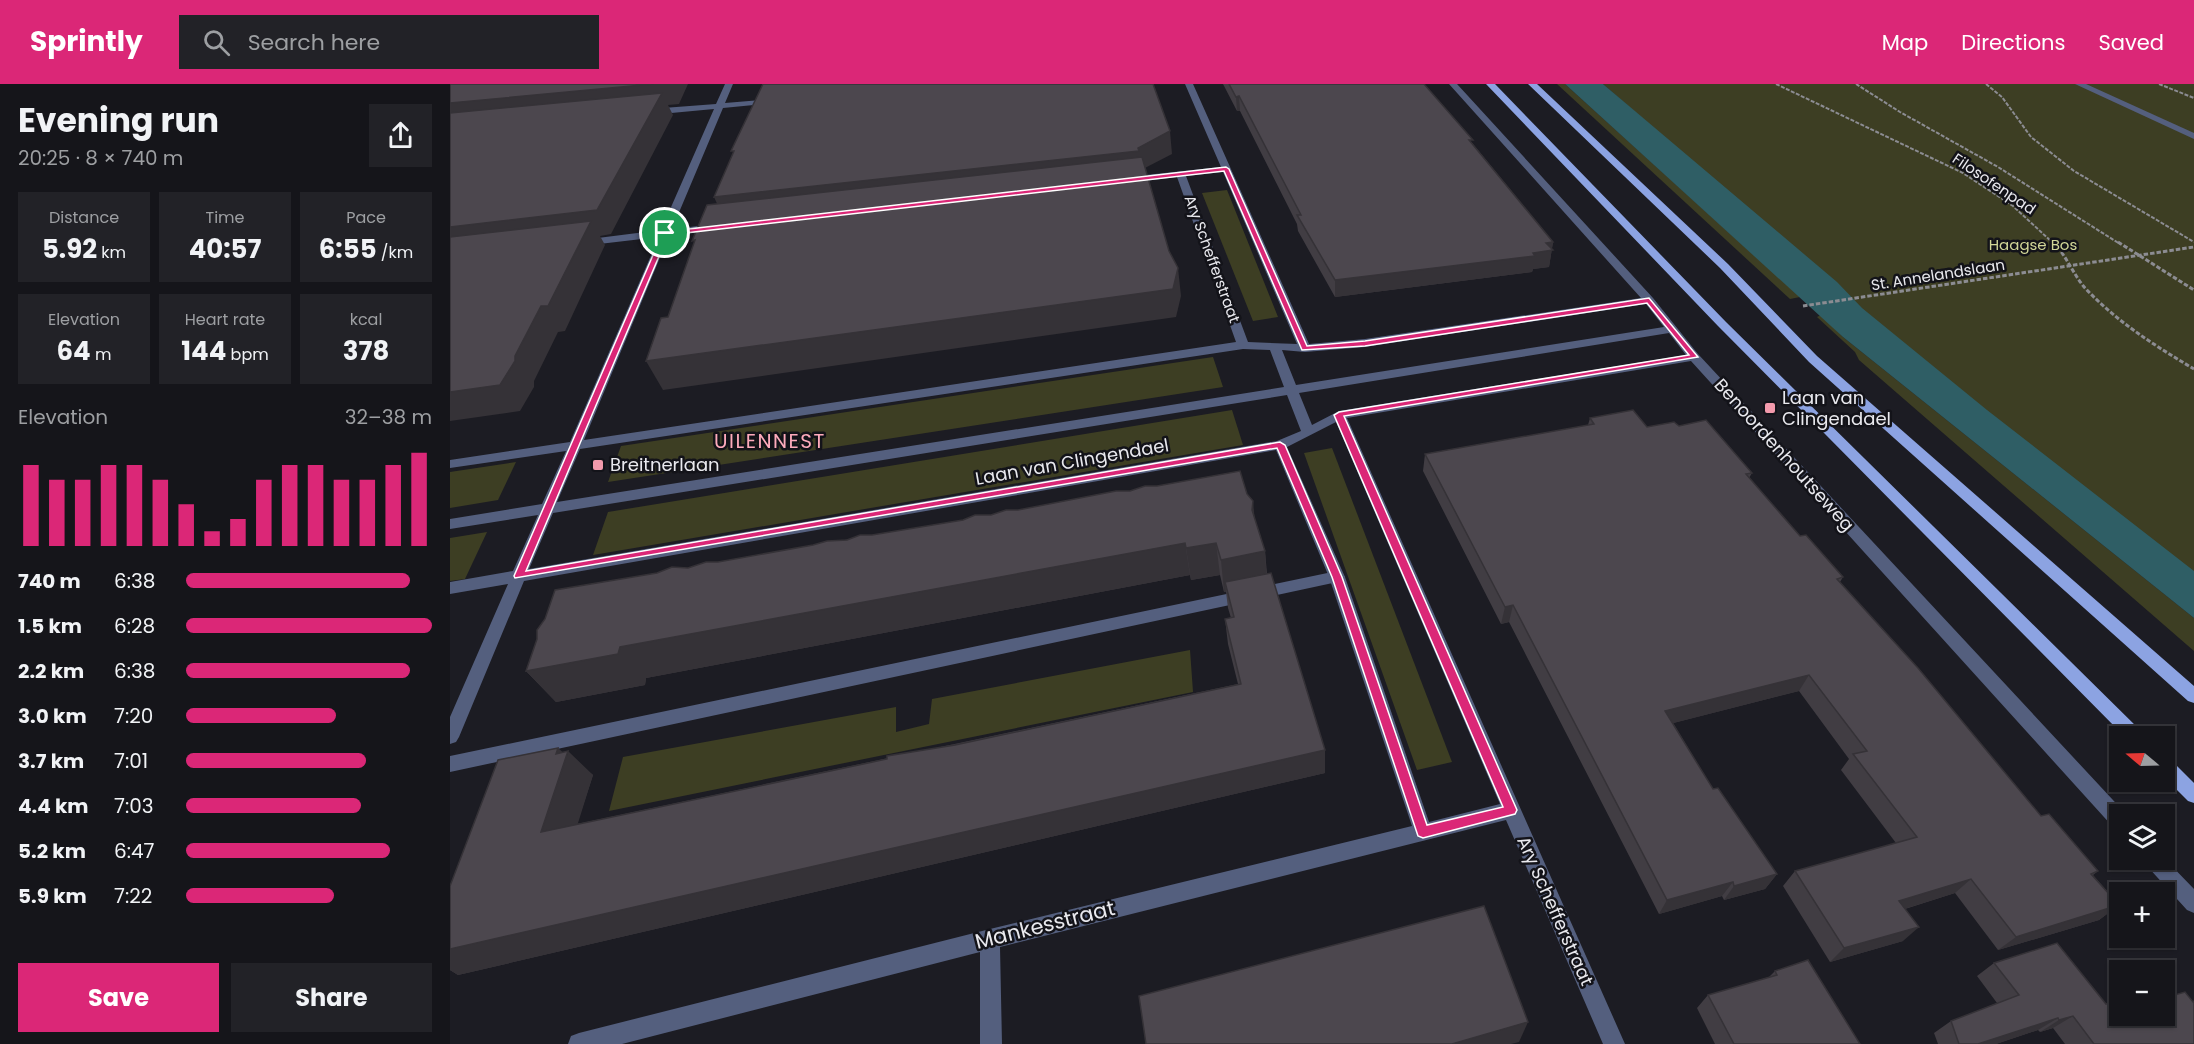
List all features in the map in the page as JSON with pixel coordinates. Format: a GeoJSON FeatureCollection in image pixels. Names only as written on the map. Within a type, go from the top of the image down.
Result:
{"type":"FeatureCollection","features":[{"type":"Feature","properties":{"kind":"main road"},"geometry":{"type":"LineString","coordinates":[[1490,84],[1722,324],[2125,726]]}},
{"type":"Feature","properties":{"kind":"main road"},"geometry":{"type":"LineString","coordinates":[[1532,84],[1724,267],[1822,367],[2194,696]]}},
{"type":"Feature","properties":{"kind":"main road"},"geometry":{"type":"LineString","coordinates":[[2175,776],[2194,795]]}},
{"type":"Feature","properties":{"kind":"street"},"geometry":{"type":"LineString","coordinates":[[450,737],[729,84]]}},
{"type":"Feature","properties":{"kind":"street"},"geometry":{"type":"LineString","coordinates":[[1189,84],[1305,348]]}},
{"type":"Feature","properties":{"kind":"street","name":"Benoordenhoutseweg"},"geometry":{"type":"LineString","coordinates":[[1453,84],[1649,300],[1694,357],[2109,809]]}},
{"type":"Feature","properties":{"kind":"street"},"geometry":{"type":"LineString","coordinates":[[2079,84],[2194,136]]}},
{"type":"Feature","properties":{"kind":"street"},"geometry":{"type":"LineString","coordinates":[[638,113],[777,100]]}},
{"type":"Feature","properties":{"kind":"street"},"geometry":{"type":"LineString","coordinates":[[1110,182],[1226,169]]}},
{"type":"Feature","properties":{"kind":"street","name":"Ary Schefferstraat"},"geometry":{"type":"LineString","coordinates":[[1181,174],[1243,345]]}},
{"type":"Feature","properties":{"kind":"street"},"geometry":{"type":"LineString","coordinates":[[575,244],[724,226]]}},
{"type":"Feature","properties":{"kind":"street"},"geometry":{"type":"LineString","coordinates":[[450,464],[1243,345],[1305,348],[1365,343],[1649,300]]}},
{"type":"Feature","properties":{"kind":"street","name":"Laan van Clingendael"},"geometry":{"type":"LineString","coordinates":[[450,524],[1674,329]]}},
{"type":"Feature","properties":{"kind":"street"},"geometry":{"type":"LineString","coordinates":[[1274,346],[1308,433]]}},
{"type":"Feature","properties":{"kind":"street","name":"Laan van Clingendael"},"geometry":{"type":"LineString","coordinates":[[450,588],[1280,445],[1308,433],[1339,415],[1694,357]]}},
{"type":"Feature","properties":{"kind":"street","name":"Ary Schefferstraat"},"geometry":{"type":"LineString","coordinates":[[1339,415],[1614,1044]]}},
{"type":"Feature","properties":{"kind":"street"},"geometry":{"type":"LineString","coordinates":[[1280,445],[1337,577],[1423,832]]}},
{"type":"Feature","properties":{"kind":"street"},"geometry":{"type":"LineString","coordinates":[[450,764],[1337,577]]}},
{"type":"Feature","properties":{"kind":"street","name":"Mankesstraat"},"geometry":{"type":"LineString","coordinates":[[579,1044],[1511,810]]}},
{"type":"Feature","properties":{"kind":"street"},"geometry":{"type":"LineString","coordinates":[[2163,870],[2194,903]]}},
{"type":"Feature","properties":{"kind":"street"},"geometry":{"type":"LineString","coordinates":[[990,939],[991,1044]]}},
{"type":"Feature","properties":{"kind":"path","name":"Filosofenpad"},"geometry":{"type":"LineString","coordinates":[[1776,84],[1963,173],[2013,206],[2058,247],[2069,266],[2110,314],[2150,343],[2194,369]]}},
{"type":"Feature","properties":{"kind":"path"},"geometry":{"type":"LineString","coordinates":[[1856,84],[1900,112],[1998,167],[2194,290]]}},
{"type":"Feature","properties":{"kind":"path"},"geometry":{"type":"LineString","coordinates":[[1986,84],[2002,97],[2031,137],[2074,171],[2194,242]]}},
{"type":"Feature","properties":{"kind":"path"},"geometry":{"type":"LineString","coordinates":[[2159,84],[2194,98]]}},
{"type":"Feature","properties":{"kind":"path","name":"St. Annelandslaan"},"geometry":{"type":"LineString","coordinates":[[1803,306],[2194,247]]}},
{"type":"Feature","properties":{"kind":"green space"},"geometry":{"type":"Polygon","coordinates":[[[1557,84],[1565,84],[1800,297],[1790,299],[1557,84]]]}},
{"type":"Feature","properties":{"kind":"green space","name":"Haagse Bos"},"geometry":{"type":"Polygon","coordinates":[[[1603,84],[2194,84],[2194,590],[1997,428],[1603,84]]]}},
{"type":"Feature","properties":{"kind":"green space"},"geometry":{"type":"Polygon","coordinates":[[[1227,190],[1278,317],[1253,321],[1202,193],[1227,190]]]}},
{"type":"Feature","properties":{"kind":"green space"},"geometry":{"type":"Polygon","coordinates":[[[1821,315],[1843,337],[2194,618],[2194,651],[1859,360],[1855,352],[1817,317],[1821,315]]]}},
{"type":"Feature","properties":{"kind":"green space"},"geometry":{"type":"Polygon","coordinates":[[[1213,357],[1223,387],[608,482],[621,446],[1213,357]]]}},
{"type":"Feature","properties":{"kind":"green space"},"geometry":{"type":"Polygon","coordinates":[[[1232,410],[1243,445],[593,555],[608,512],[1232,410]]]}},
{"type":"Feature","properties":{"kind":"green space"},"geometry":{"type":"Polygon","coordinates":[[[1332,448],[1452,762],[1417,770],[1304,453],[1332,448]]]}},
{"type":"Feature","properties":{"kind":"green space"},"geometry":{"type":"Polygon","coordinates":[[[516,462],[498,500],[450,508],[450,472],[516,462]]]}},
{"type":"Feature","properties":{"kind":"green space"},"geometry":{"type":"Polygon","coordinates":[[[487,532],[465,579],[450,581],[450,538],[487,532]]]}},
{"type":"Feature","properties":{"kind":"green space"},"geometry":{"type":"Polygon","coordinates":[[[1190,650],[1193,692],[609,811],[623,757],[896,707],[896,732],[929,724],[932,699],[1190,650]]]}},
{"type":"Feature","properties":{"kind":"water"},"geometry":{"type":"Polygon","coordinates":[[[1565,84],[1603,84],[1837,282],[1862,308],[1987,410],[2194,571],[2194,618],[1843,337],[1565,84]]]}},
{"type":"Feature","properties":{"kind":"building"},"geometry":{"type":"Polygon","coordinates":[[[450,84],[653,84],[450,103],[450,84]]]}},
{"type":"Feature","properties":{"kind":"building"},"geometry":{"type":"Polygon","coordinates":[[[763,84],[1153,84],[1170,131],[1138,148],[1139,151],[714,197],[734,151],[731,151],[763,84]]]}},
{"type":"Feature","properties":{"kind":"building"},"geometry":{"type":"Polygon","coordinates":[[[1229,84],[1424,84],[1473,140],[1469,140],[1553,242],[1546,243],[1553,250],[1533,253],[1535,256],[1335,280],[1297,215],[1301,215],[1239,96],[1236,97],[1229,84]]]}},
{"type":"Feature","properties":{"kind":"building"},"geometry":{"type":"Polygon","coordinates":[[[662,93],[597,210],[450,227],[450,113],[662,93]]]}},
{"type":"Feature","properties":{"kind":"building"},"geometry":{"type":"Polygon","coordinates":[[[1142,157],[1169,251],[1178,268],[1173,289],[646,361],[661,318],[668,317],[695,240],[692,241],[707,205],[1142,157]]]}},
{"type":"Feature","properties":{"kind":"building"},"geometry":{"type":"Polygon","coordinates":[[[591,221],[548,306],[541,306],[515,356],[515,361],[500,385],[450,392],[450,237],[591,221]]]}},
{"type":"Feature","properties":{"kind":"building"},"geometry":{"type":"Polygon","coordinates":[[[1633,410],[1647,427],[1674,422],[1679,426],[1706,420],[1752,473],[1746,474],[1800,536],[1806,535],[1843,577],[1837,579],[1918,668],[2041,816],[2049,814],[2098,871],[2091,874],[2109,894],[2109,908],[2016,937],[1971,879],[1899,901],[1919,927],[1844,948],[1795,871],[1917,837],[1853,754],[1867,751],[1809,675],[1665,711],[1713,789],[1718,788],[1777,874],[1734,886],[1733,882],[1667,900],[1513,605],[1505,607],[1425,454],[1594,424],[1590,418],[1633,410]]]}},
{"type":"Feature","properties":{"kind":"building"},"geometry":{"type":"Polygon","coordinates":[[[1240,471],[1247,494],[1253,501],[1252,510],[1265,551],[1221,560],[1216,543],[1186,548],[1185,543],[620,647],[618,654],[526,671],[537,639],[537,630],[545,619],[555,590],[657,573],[672,567],[688,568],[706,562],[718,562],[827,541],[847,540],[860,535],[963,520],[975,515],[991,515],[1006,510],[1018,510],[1240,471]]]}},
{"type":"Feature","properties":{"kind":"building"},"geometry":{"type":"Polygon","coordinates":[[[1271,573],[1325,750],[450,949],[450,886],[498,760],[558,748],[556,754],[568,751],[541,832],[887,759],[887,756],[955,745],[1241,684],[1225,619],[1234,617],[1225,582],[1271,573]]]}},
{"type":"Feature","properties":{"kind":"building"},"geometry":{"type":"Polygon","coordinates":[[[1484,906],[1528,1022],[1452,1044],[1146,1044],[1139,996],[1484,906]]]}},
{"type":"Feature","properties":{"kind":"building"},"geometry":{"type":"Polygon","coordinates":[[[2057,943],[2106,1004],[2109,1003],[2109,1026],[2175,1026],[2175,995],[2185,992],[2194,1001],[2194,1044],[2094,1044],[2073,1016],[2059,1020],[2058,1018],[1978,1044],[1959,1044],[1951,1021],[2019,995],[1994,963],[2057,943]]]}},
{"type":"Feature","properties":{"kind":"building"},"geometry":{"type":"Polygon","coordinates":[[[1808,960],[1860,1044],[1734,1044],[1708,995],[1777,975],[1775,971],[1808,960]]]}},
{"type":"Feature","properties":{"kind":"place","name":"Laan van Clingendael"},"geometry":{"type":"Point","coordinates":[1770,408]}},
{"type":"Feature","properties":{"kind":"place","name":"Breitnerlaan"},"geometry":{"type":"Point","coordinates":[598,465]}},
{"type":"Feature","properties":{"kind":"district","name":"UILENNEST"},"geometry":{"type":"Point","coordinates":[770,441]}},
{"type":"Feature","properties":{"kind":"route"},"geometry":{"type":"LineString","coordinates":[[1226,169],[1305,348],[1365,343],[1649,300],[1694,357],[1609,369],[1339,415],[1511,810],[1423,832],[1337,577],[1280,445],[519,576],[665,233],[1226,169]]}}]}
